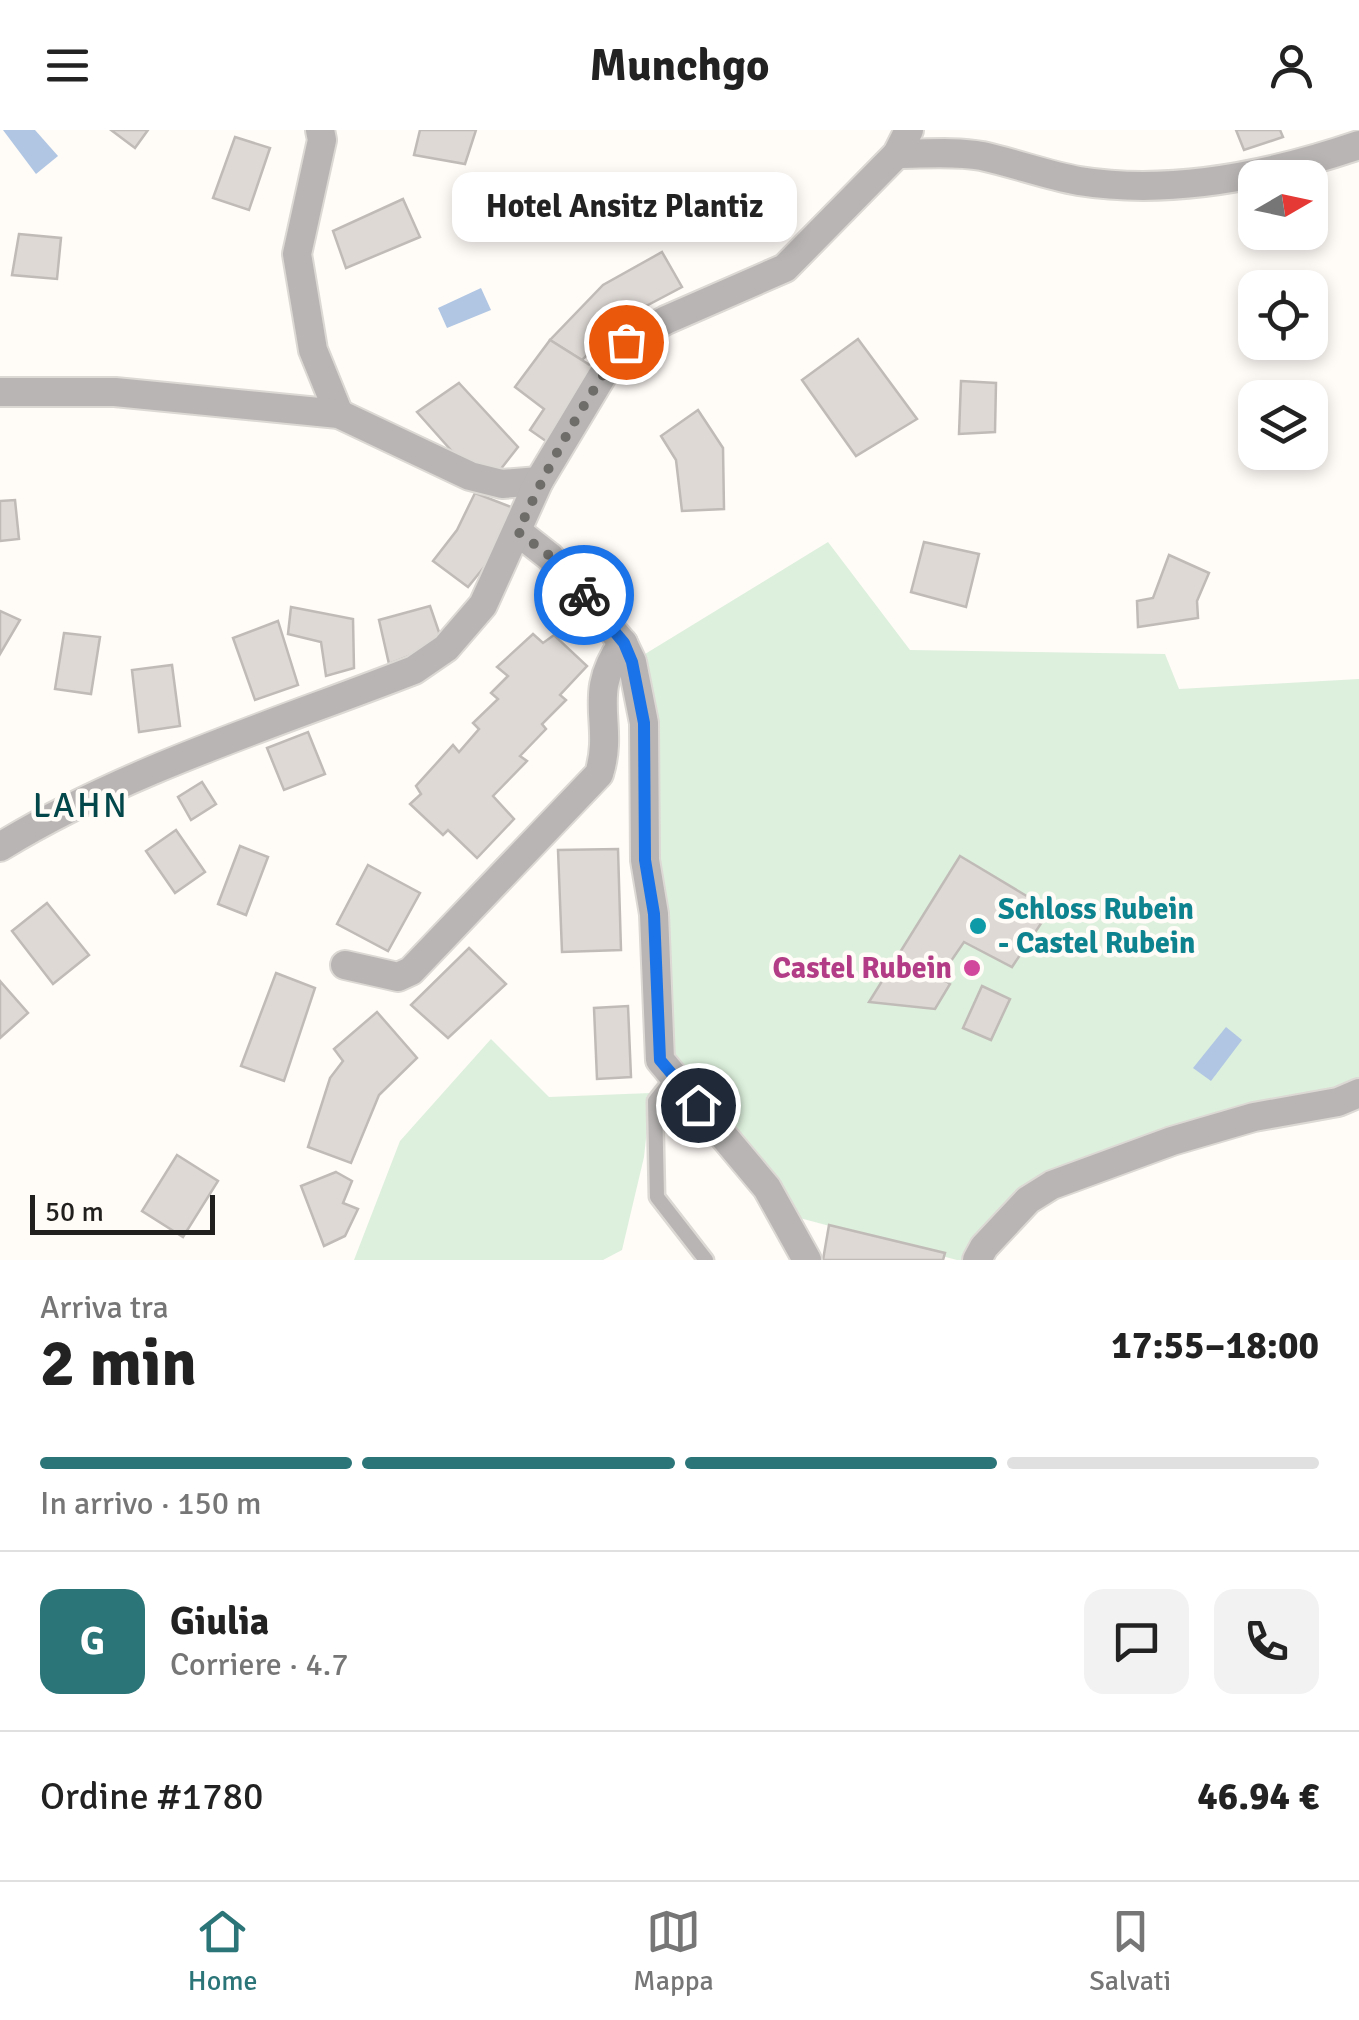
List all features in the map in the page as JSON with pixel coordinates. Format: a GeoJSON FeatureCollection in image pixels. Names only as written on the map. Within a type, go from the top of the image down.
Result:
{"type":"FeatureCollection","features":[{"type":"Feature","properties":{"kind":"street"},"geometry":{"type":"LineString","coordinates":[[320,130],[322,140],[296,254],[313,350],[339,414]]}},
{"type":"Feature","properties":{"kind":"street"},"geometry":{"type":"LineString","coordinates":[[0,847],[69,809],[172,764],[414,670],[446,648],[483,605],[539,481],[626,342],[666,320],[785,268],[903,142],[977,155],[1079,181],[1144,186],[1239,177],[1308,162],[1359,145]]}},
{"type":"Feature","properties":{"kind":"street"},"geometry":{"type":"LineString","coordinates":[[0,392],[115,392],[339,414],[470,476],[502,484],[539,481]]}},
{"type":"Feature","properties":{"kind":"street"},"geometry":{"type":"LineString","coordinates":[[518,532],[550,556],[624,643],[632,662],[644,723],[645,860],[654,914],[660,1060],[767,1188],[807,1260]]}},
{"type":"Feature","properties":{"kind":"street"},"geometry":{"type":"LineString","coordinates":[[344,965],[398,977],[411,971],[599,774],[604,758],[602,695],[607,666],[624,643]]}},
{"type":"Feature","properties":{"kind":"street"},"geometry":{"type":"LineString","coordinates":[[977,1260],[984,1247],[1028,1200],[1052,1185],[1172,1141],[1254,1117],[1338,1102],[1359,1093]]}},
{"type":"Feature","properties":{"kind":"lane"},"geometry":{"type":"LineString","coordinates":[[674,1078],[656,1101],[657,1198],[706,1260]]}},
{"type":"Feature","properties":{"kind":"green space"},"geometry":{"type":"Polygon","coordinates":[[[828,542],[910,650],[1165,654],[1179,689],[1359,679],[1359,1093],[1028,1200],[979,1260],[957,1260],[781,1213],[660,1060],[632,662],[828,542]]]}},
{"type":"Feature","properties":{"kind":"green space"},"geometry":{"type":"Polygon","coordinates":[[[491,1039],[549,1097],[651,1093],[644,1157],[622,1250],[603,1260],[354,1260],[400,1141],[491,1039]]]}},
{"type":"Feature","properties":{"kind":"water"},"geometry":{"type":"Polygon","coordinates":[[[3,130],[35,130],[58,156],[36,174],[3,130]]]}},
{"type":"Feature","properties":{"kind":"water"},"geometry":{"type":"Polygon","coordinates":[[[481,288],[491,310],[447,328],[438,308],[481,288]]]}},
{"type":"Feature","properties":{"kind":"water"},"geometry":{"type":"Polygon","coordinates":[[[1226,1027],[1242,1040],[1211,1081],[1193,1068],[1226,1027]]]}},
{"type":"Feature","properties":{"kind":"building"},"geometry":{"type":"Polygon","coordinates":[[[111,130],[148,130],[135,148],[111,130]]]}},
{"type":"Feature","properties":{"kind":"building"},"geometry":{"type":"Polygon","coordinates":[[[420,130],[476,130],[465,164],[414,155],[420,130]]]}},
{"type":"Feature","properties":{"kind":"building"},"geometry":{"type":"Polygon","coordinates":[[[1236,130],[1280,130],[1283,137],[1244,150],[1236,130]]]}},
{"type":"Feature","properties":{"kind":"building"},"geometry":{"type":"Polygon","coordinates":[[[235,137],[270,148],[249,210],[213,198],[235,137]]]}},
{"type":"Feature","properties":{"kind":"building"},"geometry":{"type":"Polygon","coordinates":[[[403,199],[420,237],[346,268],[333,231],[403,199]]]}},
{"type":"Feature","properties":{"kind":"building"},"geometry":{"type":"Polygon","coordinates":[[[19,234],[61,238],[57,279],[12,275],[19,234]]]}},
{"type":"Feature","properties":{"kind":"building"},"geometry":{"type":"Polygon","coordinates":[[[662,252],[682,287],[631,314],[582,360],[550,340],[603,285],[662,252]]]}},
{"type":"Feature","properties":{"kind":"building"},"geometry":{"type":"Polygon","coordinates":[[[858,339],[917,419],[856,456],[802,380],[858,339]]]}},
{"type":"Feature","properties":{"kind":"building"},"geometry":{"type":"Polygon","coordinates":[[[550,340],[596,369],[553,446],[530,430],[544,409],[515,387],[550,340]]]}},
{"type":"Feature","properties":{"kind":"building"},"geometry":{"type":"Polygon","coordinates":[[[961,381],[996,383],[995,432],[959,434],[961,381]]]}},
{"type":"Feature","properties":{"kind":"building"},"geometry":{"type":"Polygon","coordinates":[[[459,383],[518,447],[493,479],[466,467],[417,412],[459,383]]]}},
{"type":"Feature","properties":{"kind":"building"},"geometry":{"type":"Polygon","coordinates":[[[698,410],[723,448],[724,509],[682,511],[676,460],[661,436],[698,410]]]}},
{"type":"Feature","properties":{"kind":"building"},"geometry":{"type":"Polygon","coordinates":[[[475,493],[516,509],[497,551],[468,587],[433,561],[457,530],[475,493]]]}},
{"type":"Feature","properties":{"kind":"building"},"geometry":{"type":"Polygon","coordinates":[[[15,500],[19,539],[0,541],[0,501],[15,500]]]}},
{"type":"Feature","properties":{"kind":"building"},"geometry":{"type":"Polygon","coordinates":[[[924,542],[979,554],[966,607],[911,592],[924,542]]]}},
{"type":"Feature","properties":{"kind":"building"},"geometry":{"type":"Polygon","coordinates":[[[1169,555],[1209,573],[1197,601],[1198,618],[1138,627],[1137,601],[1153,598],[1169,555]]]}},
{"type":"Feature","properties":{"kind":"building"},"geometry":{"type":"Polygon","coordinates":[[[430,606],[441,638],[389,664],[379,620],[430,606]]]}},
{"type":"Feature","properties":{"kind":"building"},"geometry":{"type":"Polygon","coordinates":[[[291,607],[353,619],[354,668],[326,676],[321,642],[288,634],[291,607]]]}},
{"type":"Feature","properties":{"kind":"building"},"geometry":{"type":"Polygon","coordinates":[[[0,611],[20,620],[0,654],[0,611]]]}},
{"type":"Feature","properties":{"kind":"building"},"geometry":{"type":"Polygon","coordinates":[[[278,621],[298,685],[255,700],[233,638],[278,621]]]}},
{"type":"Feature","properties":{"kind":"building"},"geometry":{"type":"Polygon","coordinates":[[[64,633],[100,637],[91,694],[55,689],[64,633]]]}},
{"type":"Feature","properties":{"kind":"building"},"geometry":{"type":"Polygon","coordinates":[[[533,634],[543,643],[554,635],[587,666],[560,695],[566,700],[542,724],[546,729],[520,756],[527,761],[493,796],[514,819],[477,858],[448,830],[443,835],[410,804],[421,794],[416,786],[453,745],[459,752],[479,729],[473,723],[498,699],[491,693],[508,676],[497,667],[533,634]]]}},
{"type":"Feature","properties":{"kind":"building"},"geometry":{"type":"Polygon","coordinates":[[[172,665],[180,726],[139,732],[132,670],[172,665]]]}},
{"type":"Feature","properties":{"kind":"building"},"geometry":{"type":"Polygon","coordinates":[[[308,732],[325,774],[284,790],[267,748],[308,732]]]}},
{"type":"Feature","properties":{"kind":"building"},"geometry":{"type":"Polygon","coordinates":[[[202,782],[216,804],[191,820],[178,797],[202,782]]]}},
{"type":"Feature","properties":{"kind":"building"},"geometry":{"type":"Polygon","coordinates":[[[176,830],[205,872],[175,893],[146,851],[176,830]]]}},
{"type":"Feature","properties":{"kind":"building"},"geometry":{"type":"Polygon","coordinates":[[[240,846],[268,857],[246,915],[218,904],[240,846]]]}},
{"type":"Feature","properties":{"kind":"building"},"geometry":{"type":"Polygon","coordinates":[[[618,849],[621,950],[562,952],[558,850],[618,849]]]}},
{"type":"Feature","properties":{"kind":"building","name":"Schloss Rubein - Castel Rubein"},"geometry":{"type":"Polygon","coordinates":[[[960,856],[1050,910],[1012,967],[964,942],[940,977],[950,984],[935,1009],[869,1002],[960,856]]]}},
{"type":"Feature","properties":{"kind":"building"},"geometry":{"type":"Polygon","coordinates":[[[368,865],[420,893],[388,951],[337,924],[368,865]]]}},
{"type":"Feature","properties":{"kind":"building"},"geometry":{"type":"Polygon","coordinates":[[[47,903],[89,955],[53,984],[12,931],[47,903]]]}},
{"type":"Feature","properties":{"kind":"building"},"geometry":{"type":"Polygon","coordinates":[[[469,948],[506,984],[448,1038],[411,1005],[469,948]]]}},
{"type":"Feature","properties":{"kind":"building"},"geometry":{"type":"Polygon","coordinates":[[[276,973],[315,988],[284,1081],[241,1066],[276,973]]]}},
{"type":"Feature","properties":{"kind":"building"},"geometry":{"type":"Polygon","coordinates":[[[0,981],[28,1013],[0,1038],[0,981]]]}},
{"type":"Feature","properties":{"kind":"building"},"geometry":{"type":"Polygon","coordinates":[[[982,986],[1010,999],[991,1040],[963,1028],[982,986]]]}},
{"type":"Feature","properties":{"kind":"building"},"geometry":{"type":"Polygon","coordinates":[[[628,1006],[631,1077],[597,1079],[594,1008],[628,1006]]]}},
{"type":"Feature","properties":{"kind":"building"},"geometry":{"type":"Polygon","coordinates":[[[377,1012],[417,1058],[379,1095],[351,1163],[308,1147],[330,1078],[343,1061],[334,1049],[377,1012]]]}},
{"type":"Feature","properties":{"kind":"building"},"geometry":{"type":"Polygon","coordinates":[[[177,1155],[218,1181],[183,1237],[142,1211],[177,1155]]]}},
{"type":"Feature","properties":{"kind":"building"},"geometry":{"type":"Polygon","coordinates":[[[336,1172],[352,1181],[343,1203],[358,1209],[345,1236],[324,1246],[301,1186],[336,1172]]]}},
{"type":"Feature","properties":{"kind":"building"},"geometry":{"type":"Polygon","coordinates":[[[829,1225],[945,1253],[943,1260],[823,1260],[829,1225]]]}},
{"type":"Feature","properties":{"kind":"way so far"},"geometry":{"type":"LineString","coordinates":[[584,595],[550,556],[518,532],[539,481],[626,342]]}},
{"type":"Feature","properties":{"kind":"place","name":"Hotel Ansitz Plantiz"},"geometry":{"type":"Point","coordinates":[626,342]}},
{"type":"Feature","properties":{"kind":"place","name":"Schloss Rubein - Castel Rubein"},"geometry":{"type":"Point","coordinates":[978,926]}},
{"type":"Feature","properties":{"kind":"place","name":"Castel Rubein"},"geometry":{"type":"Point","coordinates":[972,968]}},
{"type":"Feature","properties":{"kind":"district","name":"LAHN"},"geometry":{"type":"Point","coordinates":[81,805]}},
{"type":"Feature","properties":{"kind":"route"},"geometry":{"type":"LineString","coordinates":[[584,595],[624,643],[632,662],[644,723],[645,860],[654,914],[660,1060],[698,1105]]}}]}
